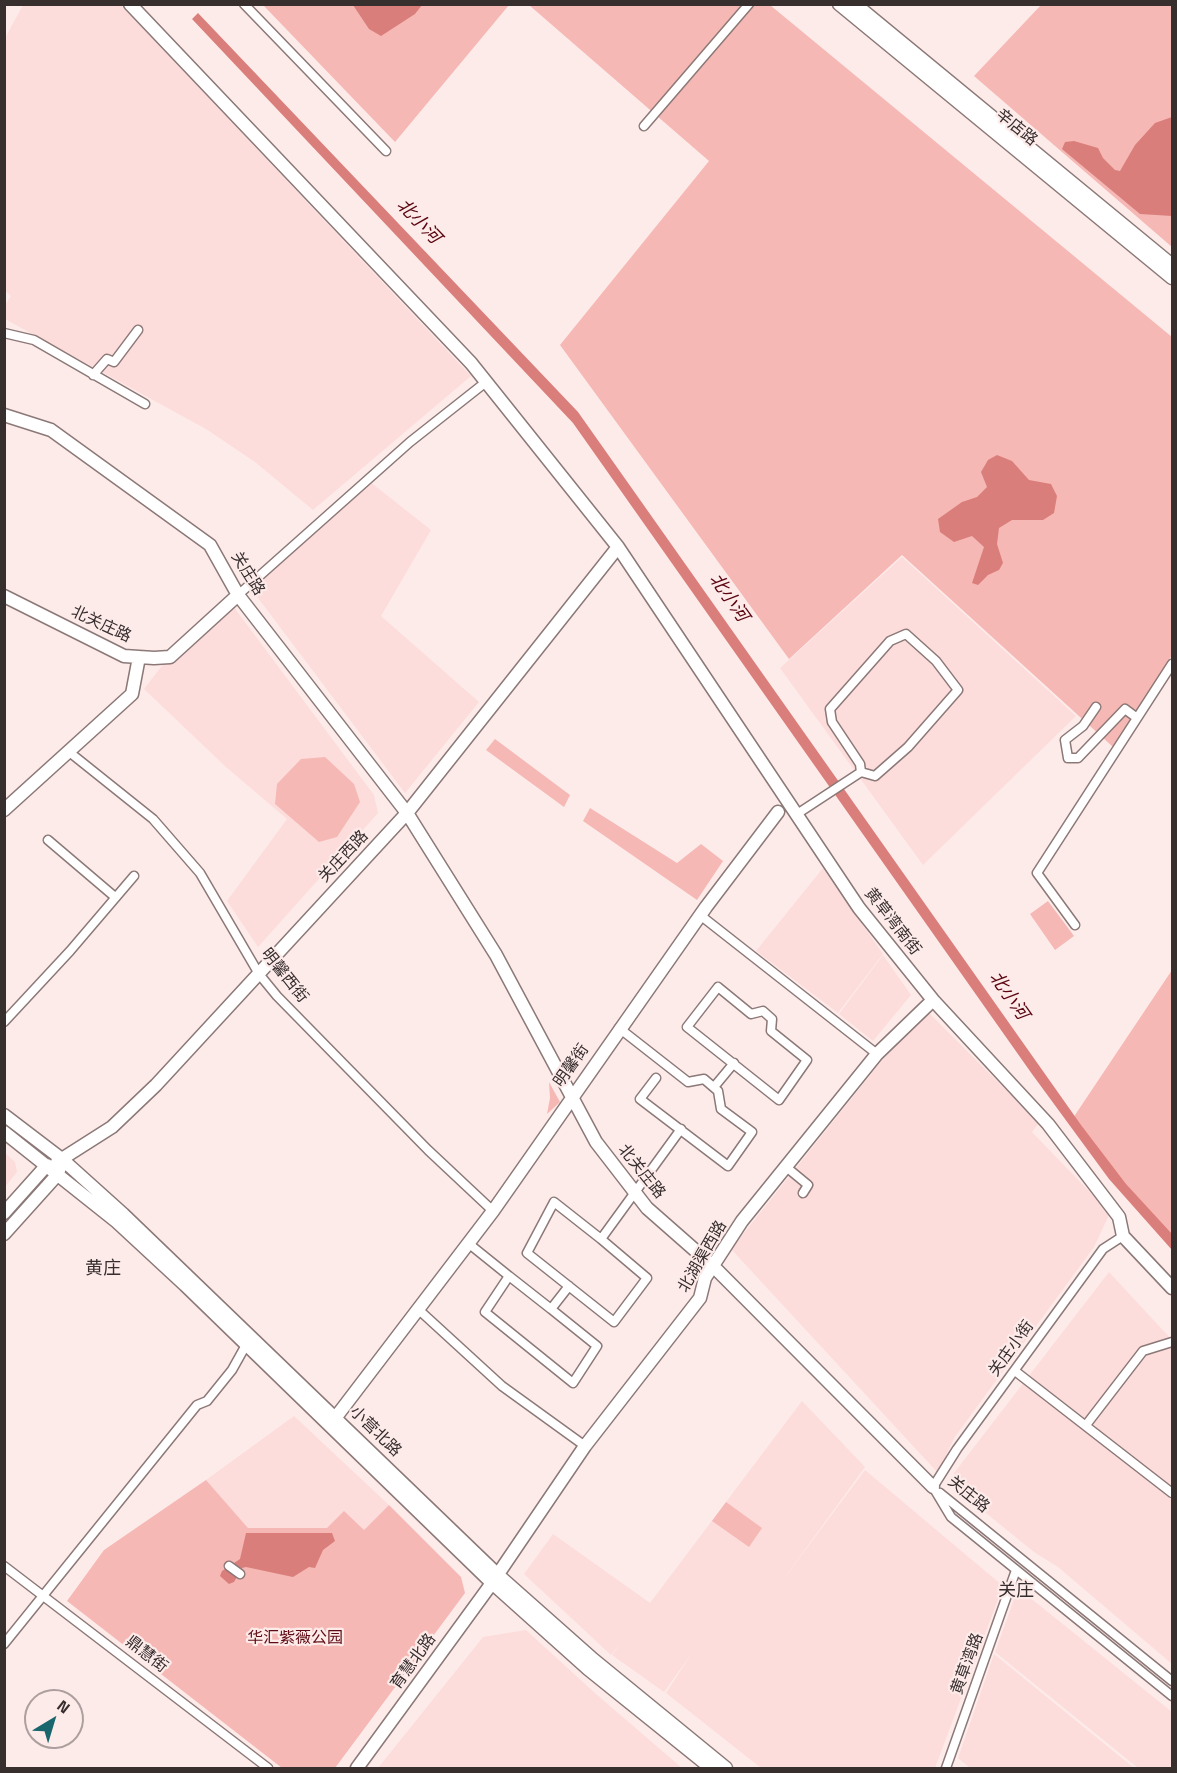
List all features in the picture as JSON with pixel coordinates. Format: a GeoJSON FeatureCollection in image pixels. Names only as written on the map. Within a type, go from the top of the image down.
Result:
{"type":"FeatureCollection","features":[{"type":"Feature","properties":{"kind":"street","name":"黄草湾南街"},"geometry":{"type":"LineString","coordinates":[[130,4],[486,382],[618,547],[859,908],[933,1000],[1048,1124],[1119,1217],[1123,1236],[1173,1288]]}},
{"type":"Feature","properties":{"kind":"street"},"geometry":{"type":"LineString","coordinates":[[244,4],[386,151]]}},
{"type":"Feature","properties":{"kind":"street"},"geometry":{"type":"LineString","coordinates":[[644,126],[749,4]]}},
{"type":"Feature","properties":{"kind":"street","name":"辛店路"},"geometry":{"type":"LineString","coordinates":[[839,4],[1173,278]]}},
{"type":"Feature","properties":{"kind":"street","name":"辛店路"},"geometry":{"type":"LineString","coordinates":[[855,4],[1173,265]]}},
{"type":"Feature","properties":{"kind":"street"},"geometry":{"type":"LineString","coordinates":[[93,375],[107,359],[114,362],[138,330]]}},
{"type":"Feature","properties":{"kind":"street"},"geometry":{"type":"LineString","coordinates":[[4,333],[34,339],[145,404]]}},
{"type":"Feature","properties":{"kind":"street"},"geometry":{"type":"LineString","coordinates":[[238,595],[410,442],[486,382]]}},
{"type":"Feature","properties":{"kind":"street","name":"关庄路"},"geometry":{"type":"LineString","coordinates":[[4,415],[51,430],[210,545],[238,595],[407,813]]}},
{"type":"Feature","properties":{"kind":"street","name":"关庄西路"},"geometry":{"type":"LineString","coordinates":[[47,1165],[63,1160],[112,1127],[259,974],[407,813],[618,547]]}},
{"type":"Feature","properties":{"kind":"street","name":"北关庄路"},"geometry":{"type":"LineString","coordinates":[[4,596],[124,656],[170,657],[238,595]]}},
{"type":"Feature","properties":{"kind":"street"},"geometry":{"type":"LineString","coordinates":[[797,814],[861,772],[875,776],[908,747],[958,690],[936,661],[906,634],[890,640],[830,709],[832,722],[860,764],[861,772]]}},
{"type":"Feature","properties":{"kind":"street"},"geometry":{"type":"LineString","coordinates":[[4,810],[132,694],[139,657]]}},
{"type":"Feature","properties":{"kind":"street"},"geometry":{"type":"LineString","coordinates":[[1075,925],[1036,873],[1173,664]]}},
{"type":"Feature","properties":{"kind":"street"},"geometry":{"type":"LineString","coordinates":[[1096,707],[1083,726],[1065,740],[1068,758],[1078,758],[1125,709],[1137,718]]}},
{"type":"Feature","properties":{"kind":"street","name":"明馨西街"},"geometry":{"type":"LineString","coordinates":[[68,751],[153,819],[200,873],[259,974],[277,996],[428,1150],[493,1211]]}},
{"type":"Feature","properties":{"kind":"street","name":"明馨街"},"geometry":{"type":"LineString","coordinates":[[336,1417],[493,1211],[571,1095],[700,915],[778,812]]}},
{"type":"Feature","properties":{"kind":"street","name":"北关庄路"},"geometry":{"type":"LineString","coordinates":[[407,813],[496,955],[596,1142],[634,1192],[647,1208],[713,1266],[933,1487]]}},
{"type":"Feature","properties":{"kind":"street"},"geometry":{"type":"LineString","coordinates":[[48,840],[115,897]]}},
{"type":"Feature","properties":{"kind":"street"},"geometry":{"type":"LineString","coordinates":[[4,1022],[134,876]]}},
{"type":"Feature","properties":{"kind":"street"},"geometry":{"type":"LineString","coordinates":[[700,915],[877,1054]]}},
{"type":"Feature","properties":{"kind":"street"},"geometry":{"type":"LineString","coordinates":[[718,987],[751,1014],[763,1011],[772,1019],[771,1031],[807,1060],[778,1100],[734,1063],[687,1027],[718,987]]}},
{"type":"Feature","properties":{"kind":"street","name":"北湖渠西路"},"geometry":{"type":"LineString","coordinates":[[495,1579],[585,1446],[700,1298],[705,1278],[742,1221],[877,1054],[933,1000]]}},
{"type":"Feature","properties":{"kind":"street"},"geometry":{"type":"LineString","coordinates":[[619,1028],[688,1082],[704,1079],[718,1091],[721,1109],[752,1132],[728,1166],[640,1099],[656,1078]]}},
{"type":"Feature","properties":{"kind":"street"},"geometry":{"type":"LineString","coordinates":[[714,1087],[734,1063]]}},
{"type":"Feature","properties":{"kind":"street","name":"小营北路"},"geometry":{"type":"LineString","coordinates":[[4,1115],[63,1160],[336,1417],[495,1579],[726,1768]]}},
{"type":"Feature","properties":{"kind":"street"},"geometry":{"type":"LineString","coordinates":[[602,1239],[681,1129]]}},
{"type":"Feature","properties":{"kind":"street","name":"小营北路"},"geometry":{"type":"LineString","coordinates":[[4,1132],[117,1222],[588,1669],[711,1768]]}},
{"type":"Feature","properties":{"kind":"street"},"geometry":{"type":"LineString","coordinates":[[4,1234],[58,1174],[63,1160]]}},
{"type":"Feature","properties":{"kind":"street"},"geometry":{"type":"LineString","coordinates":[[4,1213],[47,1165]]}},
{"type":"Feature","properties":{"kind":"street"},"geometry":{"type":"LineString","coordinates":[[785,1166],[808,1185],[803,1193]]}},
{"type":"Feature","properties":{"kind":"street"},"geometry":{"type":"LineString","coordinates":[[555,1202],[602,1239],[647,1278],[614,1322],[527,1253],[555,1202]]}},
{"type":"Feature","properties":{"kind":"street","name":"关庄小街"},"geometry":{"type":"LineString","coordinates":[[933,1487],[1103,1249],[1123,1236]]}},
{"type":"Feature","properties":{"kind":"street"},"geometry":{"type":"LineString","coordinates":[[468,1243],[597,1346],[573,1383],[485,1312],[509,1276]]}},
{"type":"Feature","properties":{"kind":"street"},"geometry":{"type":"LineString","coordinates":[[551,1309],[569,1286]]}},
{"type":"Feature","properties":{"kind":"street"},"geometry":{"type":"LineString","coordinates":[[419,1310],[502,1386],[585,1446]]}},
{"type":"Feature","properties":{"kind":"street"},"geometry":{"type":"LineString","coordinates":[[1086,1425],[1143,1351],[1173,1342]]}},
{"type":"Feature","properties":{"kind":"street"},"geometry":{"type":"LineString","coordinates":[[4,1644],[197,1405],[207,1401],[232,1370],[246,1345]]}},
{"type":"Feature","properties":{"kind":"street"},"geometry":{"type":"LineString","coordinates":[[1016,1371],[1173,1493]]}},
{"type":"Feature","properties":{"kind":"street","name":"关庄路"},"geometry":{"type":"LineString","coordinates":[[933,1487],[951,1517],[1173,1696]]}},
{"type":"Feature","properties":{"kind":"street","name":"关庄路"},"geometry":{"type":"LineString","coordinates":[[933,1487],[1169,1678]]}},
{"type":"Feature","properties":{"kind":"street","name":"鼎慧街"},"geometry":{"type":"LineString","coordinates":[[4,1566],[268,1768]]}},
{"type":"Feature","properties":{"kind":"street"},"geometry":{"type":"LineString","coordinates":[[229,1566],[240,1574]]}},
{"type":"Feature","properties":{"kind":"street","name":"黄草湾路"},"geometry":{"type":"LineString","coordinates":[[946,1768],[1016,1570]]}},
{"type":"Feature","properties":{"kind":"street","name":"育慧北路"},"geometry":{"type":"LineString","coordinates":[[357,1768],[495,1579]]}},
{"type":"Feature","properties":{"kind":"street"},"geometry":{"type":"LineString","coordinates":[[1158,1685],[1169,1678],[1173,1666]]}},
{"type":"Feature","properties":{"kind":"shaded area"},"geometry":{"type":"Polygon","coordinates":[[[23,5],[121,5],[471,376],[313,510],[255,462],[206,429],[5,319],[5,305],[11,296],[4,290],[5,38],[23,5]]]}},
{"type":"Feature","properties":{"kind":"shaded area"},"geometry":{"type":"Polygon","coordinates":[[[353,5],[422,5],[415,14],[381,36],[369,29],[353,5]]]}},
{"type":"Feature","properties":{"kind":"shaded area","name":"北小河"},"geometry":{"type":"Polygon","coordinates":[[[198,13],[578,412],[1081,1125],[1126,1184],[1172,1234],[1172,1250],[1109,1179],[1032,1074],[573,423],[192,19],[198,13]]]}},
{"type":"Feature","properties":{"kind":"shaded area"},"geometry":{"type":"Polygon","coordinates":[[[1172,117],[1172,216],[1140,214],[1062,149],[1065,142],[1074,141],[1098,148],[1103,158],[1115,170],[1120,171],[1135,145],[1155,123],[1172,117]]]}},
{"type":"Feature","properties":{"kind":"shaded area"},"geometry":{"type":"Polygon","coordinates":[[[997,455],[1012,461],[1029,480],[1051,484],[1057,496],[1054,513],[1043,520],[1012,520],[999,528],[997,544],[1003,563],[999,570],[988,575],[978,585],[972,583],[984,547],[972,536],[954,542],[940,532],[938,519],[962,502],[977,497],[987,487],[981,472],[988,460],[997,455]]]}},
{"type":"Feature","properties":{"kind":"shaded area"},"geometry":{"type":"Polygon","coordinates":[[[369,481],[431,530],[381,616],[479,702],[405,793],[252,590],[369,481]]]}},
{"type":"Feature","properties":{"kind":"shaded area"},"geometry":{"type":"Polygon","coordinates":[[[902,557],[1076,716],[923,865],[780,668],[902,557]]]}},
{"type":"Feature","properties":{"kind":"shaded area"},"geometry":{"type":"Polygon","coordinates":[[[233,606],[374,795],[378,813],[258,947],[227,901],[287,819],[226,767],[144,689],[164,663],[233,606]]]}},
{"type":"Feature","properties":{"kind":"shaded area"},"geometry":{"type":"Polygon","coordinates":[[[823,868],[883,954],[838,1013],[756,951],[823,868]]]}},
{"type":"Feature","properties":{"kind":"shaded area"},"geometry":{"type":"Polygon","coordinates":[[[883,955],[911,995],[873,1041],[839,1014],[883,955]]]}},
{"type":"Feature","properties":{"kind":"shaded area"},"geometry":{"type":"Polygon","coordinates":[[[924,1008],[1039,1123],[1032,1132],[1110,1213],[1094,1247],[954,1438],[938,1473],[731,1249],[924,1008]]]}},
{"type":"Feature","properties":{"kind":"shaded area"},"geometry":{"type":"Polygon","coordinates":[[[5,1153],[15,1162],[17,1172],[5,1187],[5,1153]]]}},
{"type":"Feature","properties":{"kind":"shaded area"},"geometry":{"type":"Polygon","coordinates":[[[1109,1272],[1172,1340],[1172,1664],[1058,1567],[1034,1552],[960,1492],[954,1473],[1109,1272]]]}},
{"type":"Feature","properties":{"kind":"shaded area"},"geometry":{"type":"Polygon","coordinates":[[[802,1401],[865,1467],[777,1588],[865,1470],[1003,1586],[935,1768],[761,1768],[666,1693],[692,1653],[664,1692],[612,1655],[621,1643],[611,1655],[524,1574],[553,1534],[650,1603],[802,1401]]]}},
{"type":"Feature","properties":{"kind":"shaded area"},"geometry":{"type":"Polygon","coordinates":[[[294,1416],[389,1505],[364,1530],[248,1528],[206,1480],[294,1416]]]}},
{"type":"Feature","properties":{"kind":"shaded area"},"geometry":{"type":"Polygon","coordinates":[[[246,1533],[332,1533],[335,1541],[323,1550],[315,1568],[309,1567],[293,1577],[246,1567],[242,1568],[234,1582],[229,1584],[220,1576],[222,1571],[240,1559],[246,1533]]]}},
{"type":"Feature","properties":{"kind":"shaded area"},"geometry":{"type":"Polygon","coordinates":[[[1018,1588],[1172,1712],[1172,1768],[1138,1768],[995,1652],[1018,1588]]]}},
{"type":"Feature","properties":{"kind":"shaded area"},"geometry":{"type":"Polygon","coordinates":[[[526,1630],[682,1768],[378,1768],[483,1637],[526,1630]]]}},
{"type":"Feature","properties":{"kind":"shaded area"},"geometry":{"type":"Polygon","coordinates":[[[994,1654],[1134,1768],[970,1768],[958,1758],[994,1654]]]}},
{"type":"Feature","properties":{"kind":"green space"},"geometry":{"type":"Polygon","coordinates":[[[263,5],[509,5],[395,142],[263,5]]]}},
{"type":"Feature","properties":{"kind":"green space"},"geometry":{"type":"Polygon","coordinates":[[[529,5],[770,5],[1172,337],[1172,655],[1113,747],[902,555],[789,659],[560,345],[709,161],[529,5]]]}},
{"type":"Feature","properties":{"kind":"green space"},"geometry":{"type":"Polygon","coordinates":[[[1041,5],[1172,5],[1172,247],[974,76],[1041,5]]]}},
{"type":"Feature","properties":{"kind":"green space"},"geometry":{"type":"Polygon","coordinates":[[[495,739],[570,795],[564,807],[486,750],[495,739]]]}},
{"type":"Feature","properties":{"kind":"green space"},"geometry":{"type":"Polygon","coordinates":[[[325,757],[354,784],[360,802],[337,837],[319,842],[275,804],[277,784],[301,759],[325,757]]]}},
{"type":"Feature","properties":{"kind":"green space"},"geometry":{"type":"Polygon","coordinates":[[[590,808],[677,863],[701,844],[723,861],[697,900],[583,821],[590,808]]]}},
{"type":"Feature","properties":{"kind":"green space"},"geometry":{"type":"Polygon","coordinates":[[[1048,901],[1074,936],[1055,950],[1030,914],[1048,901]]]}},
{"type":"Feature","properties":{"kind":"green space"},"geometry":{"type":"Polygon","coordinates":[[[1172,970],[1172,1240],[1071,1121],[1172,970]]]}},
{"type":"Feature","properties":{"kind":"green space"},"geometry":{"type":"Polygon","coordinates":[[[549,1082],[560,1102],[547,1114],[550,1098],[549,1082]]]}},
{"type":"Feature","properties":{"kind":"green space","name":"华汇紫薇公园"},"geometry":{"type":"Polygon","coordinates":[[[206,1480],[248,1528],[327,1528],[344,1511],[364,1530],[389,1505],[461,1577],[465,1593],[335,1768],[282,1768],[67,1601],[104,1550],[206,1480]]]}},
{"type":"Feature","properties":{"kind":"green space"},"geometry":{"type":"Polygon","coordinates":[[[726,1502],[762,1528],[749,1547],[712,1521],[726,1502]]]}},
{"type":"Feature","properties":{"kind":"district","name":"黄庄"},"geometry":{"type":"Point","coordinates":[103,1270]}},
{"type":"Feature","properties":{"kind":"district","name":"关庄"},"geometry":{"type":"Point","coordinates":[1016,1592]}}]}
